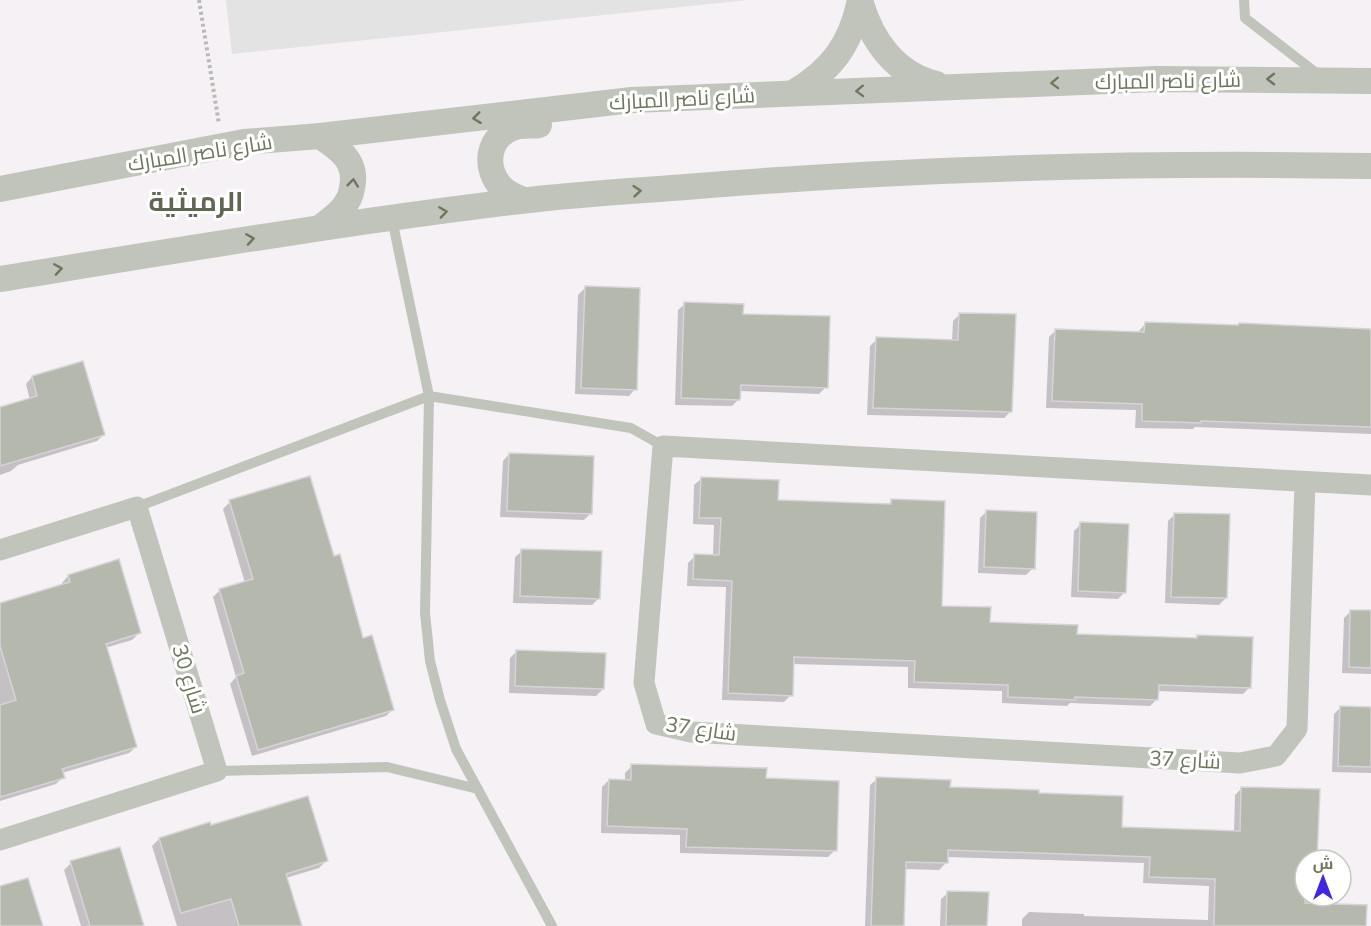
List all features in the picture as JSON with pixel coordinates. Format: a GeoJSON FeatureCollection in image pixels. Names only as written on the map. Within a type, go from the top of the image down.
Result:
{"type":"FeatureCollection","features":[{"type":"Feature","properties":{"kind":"street"},"geometry":{"type":"LineString","coordinates":[[861,0],[865,18],[873,35],[897,64],[912,75],[929,83],[947,87]]}},
{"type":"Feature","properties":{"kind":"street"},"geometry":{"type":"LineString","coordinates":[[793,93],[822,74],[838,55],[852,33],[861,0]]}},
{"type":"Feature","properties":{"kind":"street","name":"شارع ناصر المبارك"},"geometry":{"type":"LineString","coordinates":[[0,189],[244,142],[320,136],[632,100],[1157,79],[1371,81]]}},
{"type":"Feature","properties":{"kind":"street"},"geometry":{"type":"LineString","coordinates":[[523,200],[503,189],[491,172],[491,149],[498,137],[514,128],[612,116],[632,100]]}},
{"type":"Feature","properties":{"kind":"street"},"geometry":{"type":"LineString","coordinates":[[320,136],[348,158],[354,171],[354,181],[351,196],[342,209],[320,228]]}},
{"type":"Feature","properties":{"kind":"street"},"geometry":{"type":"LineString","coordinates":[[0,279],[320,228],[523,200],[787,179],[1013,168],[1250,164],[1371,166]]}},
{"type":"Feature","properties":{"kind":"street"},"geometry":{"type":"LineString","coordinates":[[663,446],[1371,485]]}},
{"type":"Feature","properties":{"kind":"street","name":"شارع 37"},"geometry":{"type":"LineString","coordinates":[[663,446],[644,683],[656,724],[691,732],[1240,764],[1276,756],[1297,729],[1305,482]]}},
{"type":"Feature","properties":{"kind":"street"},"geometry":{"type":"LineString","coordinates":[[0,550],[137,507]]}},
{"type":"Feature","properties":{"kind":"street","name":"شارع 30"},"geometry":{"type":"LineString","coordinates":[[137,507],[217,771]]}},
{"type":"Feature","properties":{"kind":"street"},"geometry":{"type":"LineString","coordinates":[[0,840],[217,771]]}},
{"type":"Feature","properties":{"kind":"lane"},"geometry":{"type":"LineString","coordinates":[[1244,0],[1245,18],[1325,79]]}},
{"type":"Feature","properties":{"kind":"lane"},"geometry":{"type":"LineString","coordinates":[[392,219],[429,396],[425,613],[430,661],[456,749],[552,926]]}},
{"type":"Feature","properties":{"kind":"lane"},"geometry":{"type":"LineString","coordinates":[[137,507],[429,396],[631,428],[663,446]]}},
{"type":"Feature","properties":{"kind":"lane"},"geometry":{"type":"LineString","coordinates":[[217,771],[387,767],[478,789]]}},
{"type":"Feature","properties":{"kind":"path"},"geometry":{"type":"LineString","coordinates":[[199,0],[222,146]]}},
{"type":"Feature","properties":{"kind":"shaded area"},"geometry":{"type":"Polygon","coordinates":[[[226,0],[748,0],[232,54],[226,0]]]}},
{"type":"Feature","properties":{"kind":"building"},"geometry":{"type":"Polygon","coordinates":[[[585,286],[640,288],[637,390],[581,388],[585,286]]]}},
{"type":"Feature","properties":{"kind":"building"},"geometry":{"type":"Polygon","coordinates":[[[684,302],[744,304],[743,314],[830,316],[828,388],[741,385],[740,400],[681,398],[684,302]]]}},
{"type":"Feature","properties":{"kind":"building"},"geometry":{"type":"Polygon","coordinates":[[[959,313],[1016,314],[1012,412],[873,408],[876,337],[958,340],[959,313]]]}},
{"type":"Feature","properties":{"kind":"building"},"geometry":{"type":"Polygon","coordinates":[[[1145,322],[1238,325],[1239,323],[1371,329],[1371,427],[1142,421],[1142,404],[1052,401],[1055,329],[1144,332],[1145,322]]]}},
{"type":"Feature","properties":{"kind":"building"},"geometry":{"type":"Polygon","coordinates":[[[83,361],[105,435],[0,466],[0,407],[37,396],[32,376],[83,361]]]}},
{"type":"Feature","properties":{"kind":"building"},"geometry":{"type":"Polygon","coordinates":[[[509,453],[594,456],[592,514],[507,511],[509,453]]]}},
{"type":"Feature","properties":{"kind":"building"},"geometry":{"type":"Polygon","coordinates":[[[310,476],[334,556],[340,554],[363,638],[372,635],[394,710],[258,750],[236,676],[244,673],[219,589],[253,579],[229,500],[310,476]]]}},
{"type":"Feature","properties":{"kind":"building"},"geometry":{"type":"Polygon","coordinates":[[[701,477],[779,480],[778,500],[891,504],[891,499],[945,501],[942,606],[991,607],[990,622],[1078,625],[1077,634],[1197,638],[1197,635],[1253,637],[1251,688],[1159,685],[1158,700],[1008,697],[1008,685],[914,682],[915,661],[794,657],[793,696],[728,693],[732,581],[693,579],[694,554],[719,555],[721,518],[699,518],[701,477]]]}},
{"type":"Feature","properties":{"kind":"building"},"geometry":{"type":"Polygon","coordinates":[[[986,510],[1037,512],[1035,569],[984,567],[986,510]]]}},
{"type":"Feature","properties":{"kind":"building"},"geometry":{"type":"Polygon","coordinates":[[[1174,513],[1230,514],[1227,598],[1171,597],[1174,513]]]}},
{"type":"Feature","properties":{"kind":"building"},"geometry":{"type":"Polygon","coordinates":[[[1080,522],[1129,524],[1126,593],[1078,591],[1080,522]]]}},
{"type":"Feature","properties":{"kind":"building"},"geometry":{"type":"Polygon","coordinates":[[[521,549],[602,551],[600,599],[520,596],[521,549]]]}},
{"type":"Feature","properties":{"kind":"building"},"geometry":{"type":"Polygon","coordinates":[[[119,559],[141,633],[106,644],[137,747],[62,769],[65,778],[0,797],[0,705],[16,700],[0,646],[0,603],[70,582],[68,575],[119,559]]]}},
{"type":"Feature","properties":{"kind":"building"},"geometry":{"type":"Polygon","coordinates":[[[1350,610],[1371,610],[1371,668],[1349,667],[1350,610]]]}},
{"type":"Feature","properties":{"kind":"building"},"geometry":{"type":"Polygon","coordinates":[[[516,650],[606,653],[604,689],[515,686],[516,650]]]}},
{"type":"Feature","properties":{"kind":"building"},"geometry":{"type":"Polygon","coordinates":[[[1340,706],[1371,707],[1371,767],[1338,766],[1340,706]]]}},
{"type":"Feature","properties":{"kind":"building"},"geometry":{"type":"Polygon","coordinates":[[[631,764],[767,768],[766,778],[839,781],[837,851],[686,847],[687,829],[607,826],[609,779],[631,780],[631,764]]]}},
{"type":"Feature","properties":{"kind":"building"},"geometry":{"type":"Polygon","coordinates":[[[876,777],[951,780],[950,787],[1123,796],[1122,827],[1240,831],[1241,787],[1320,789],[1318,848],[1293,848],[1293,908],[1353,908],[1353,905],[1367,905],[1366,926],[1214,926],[1215,879],[1149,877],[1150,857],[948,850],[948,863],[906,862],[904,926],[871,926],[876,777]]]}},
{"type":"Feature","properties":{"kind":"building"},"geometry":{"type":"Polygon","coordinates":[[[308,796],[328,861],[286,874],[302,926],[239,926],[231,899],[181,913],[159,838],[308,796]]]}},
{"type":"Feature","properties":{"kind":"building"},"geometry":{"type":"Polygon","coordinates":[[[120,847],[144,926],[90,926],[70,861],[120,847]]]}},
{"type":"Feature","properties":{"kind":"building"},"geometry":{"type":"Polygon","coordinates":[[[28,878],[43,926],[0,926],[0,886],[28,878]]]}},
{"type":"Feature","properties":{"kind":"building"},"geometry":{"type":"Polygon","coordinates":[[[947,891],[989,892],[987,926],[946,926],[947,891]]]}},
{"type":"Feature","properties":{"kind":"district","name":"الرميثية"},"geometry":{"type":"Point","coordinates":[196,202]}}]}
